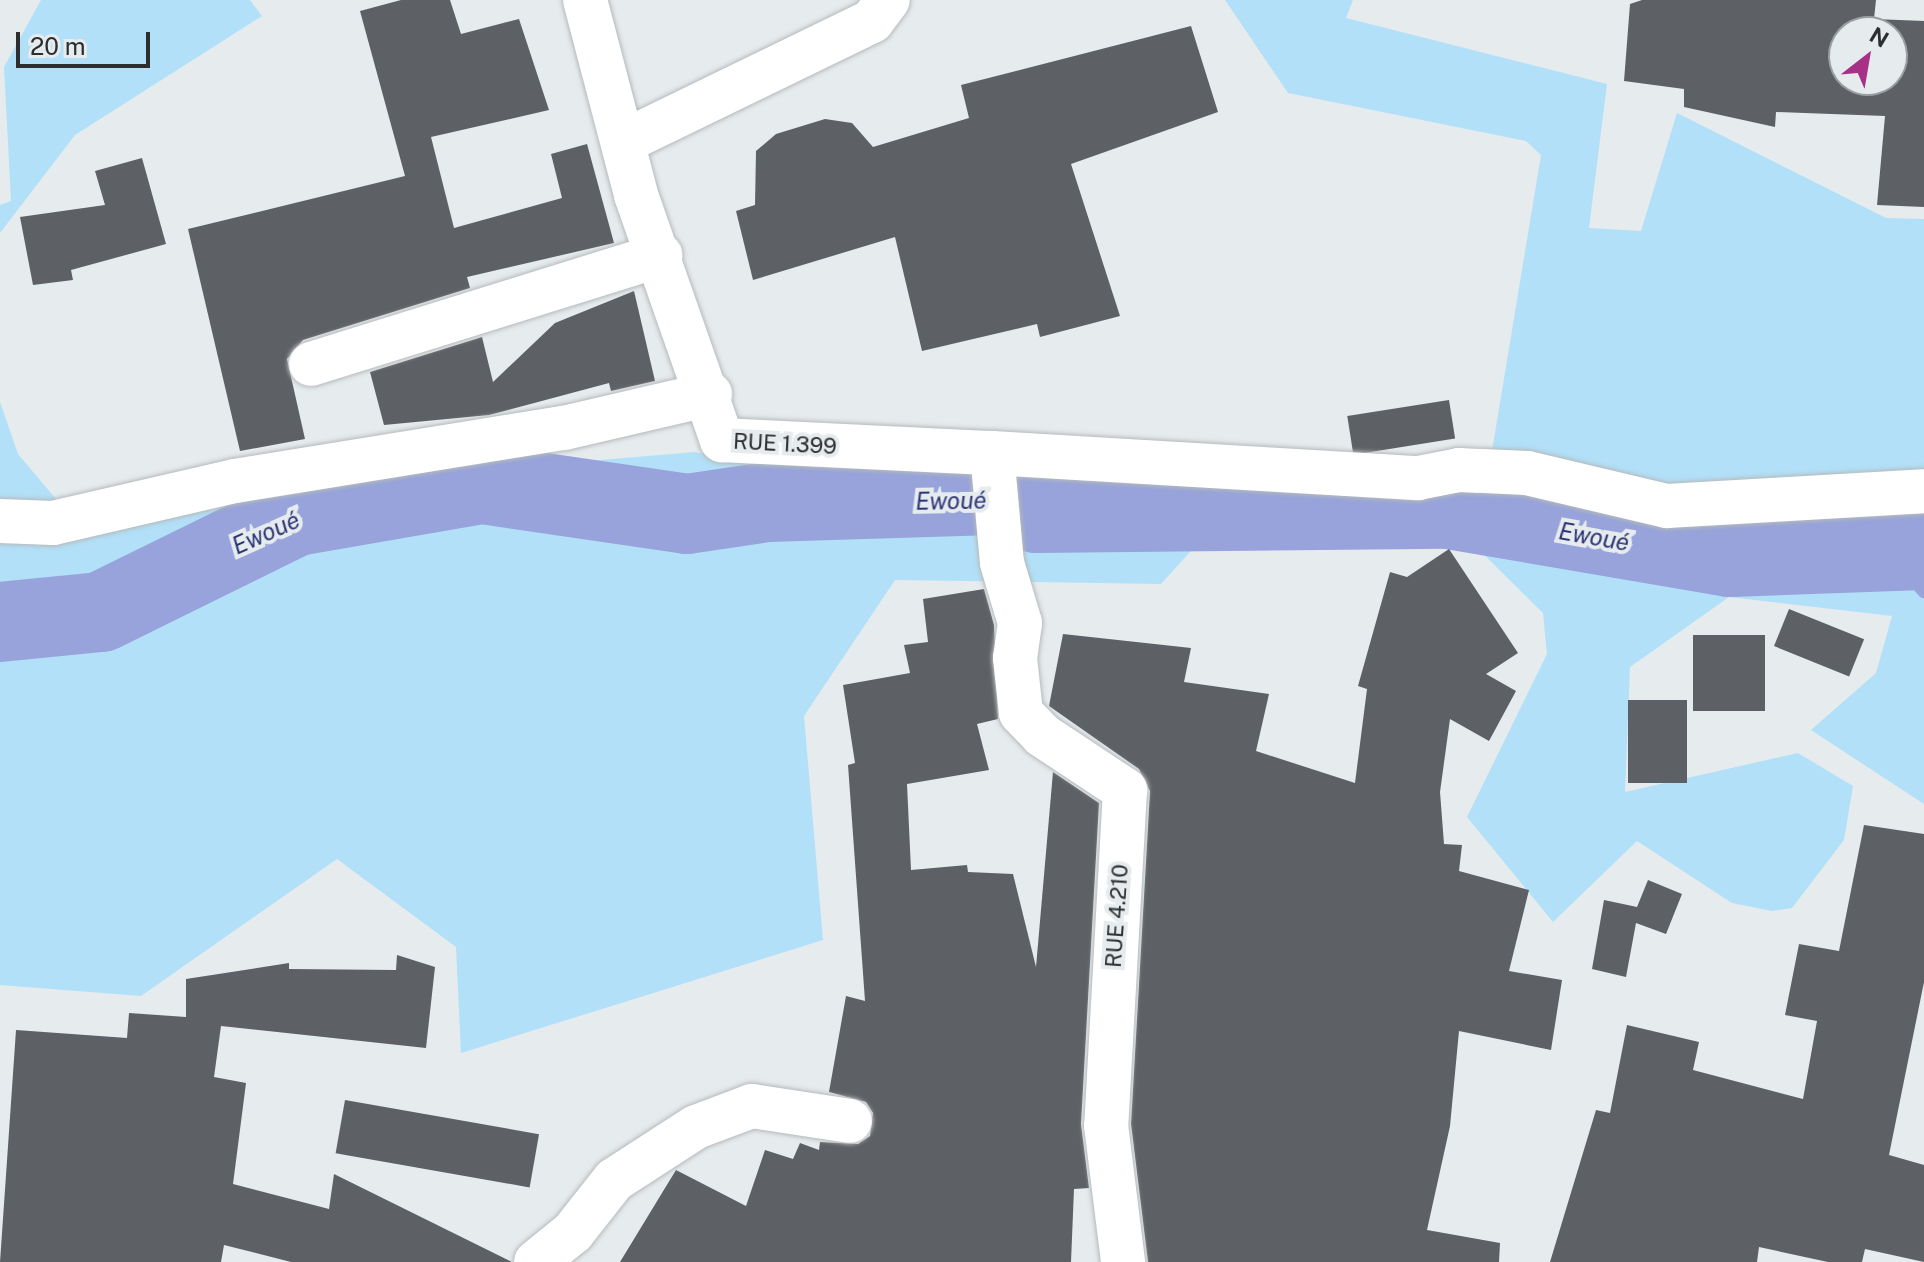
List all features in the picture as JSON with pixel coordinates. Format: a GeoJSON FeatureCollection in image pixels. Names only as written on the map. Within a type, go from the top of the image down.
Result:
{"type":"FeatureCollection","features":[{"type":"Feature","properties":{"kind":"street","name":"RUE 1.399"},"geometry":{"type":"LineString","coordinates":[[585,0],[623,142],[710,394],[722,440],[992,462]]}},
{"type":"Feature","properties":{"kind":"street"},"geometry":{"type":"LineString","coordinates":[[623,142],[872,21],[888,0]]}},
{"type":"Feature","properties":{"kind":"street"},"geometry":{"type":"LineString","coordinates":[[311,364],[660,255]]}},
{"type":"Feature","properties":{"kind":"street"},"geometry":{"type":"LineString","coordinates":[[0,521],[53,523],[235,481],[564,428],[710,394]]}},
{"type":"Feature","properties":{"kind":"street"},"geometry":{"type":"LineString","coordinates":[[992,462],[1418,478],[1459,470],[1527,473],[1667,506],[1924,491]]}},
{"type":"Feature","properties":{"kind":"street","name":"RUE 4.210"},"geometry":{"type":"LineString","coordinates":[[992,462],[1002,563],[1020,623],[1015,658],[1021,713],[1042,735],[1125,790],[1106,1125],[1123,1262]]}},
{"type":"Feature","properties":{"kind":"street"},"geometry":{"type":"LineString","coordinates":[[536,1262],[573,1232],[614,1180],[696,1127],[752,1106],[850,1121]]}},
{"type":"Feature","properties":{"kind":"shaded area"},"geometry":{"type":"Polygon","coordinates":[[[41,0],[250,0],[262,16],[75,135],[0,233],[0,205],[11,201],[4,67],[41,0]]]}},
{"type":"Feature","properties":{"kind":"shaded area"},"geometry":{"type":"Polygon","coordinates":[[[1225,0],[1353,0],[1346,18],[1607,84],[1589,228],[1641,231],[1677,113],[1886,218],[1924,219],[1924,804],[1811,730],[1876,673],[1892,616],[1729,597],[1630,667],[1625,792],[1798,753],[1853,786],[1844,840],[1792,908],[1772,911],[1732,903],[1637,841],[1553,922],[1467,817],[1547,654],[1543,613],[1454,525],[1209,531],[1161,584],[895,580],[804,716],[823,940],[461,1053],[456,947],[337,859],[141,996],[0,985],[0,402],[18,454],[61,505],[695,452],[751,465],[1491,457],[1541,155],[1526,141],[1288,93],[1225,0]]]}},
{"type":"Feature","properties":{"kind":"building"},"geometry":{"type":"Polygon","coordinates":[[[401,0],[450,0],[461,34],[519,19],[549,110],[431,137],[454,228],[562,198],[551,154],[587,144],[614,243],[467,277],[470,288],[303,340],[287,359],[305,439],[240,451],[188,229],[405,176],[360,11],[401,0]]]}},
{"type":"Feature","properties":{"kind":"building"},"geometry":{"type":"Polygon","coordinates":[[[1642,0],[1876,0],[1874,16],[1828,16],[1828,96],[1908,96],[1908,20],[1924,21],[1924,207],[1877,205],[1885,116],[1776,112],[1775,127],[1684,107],[1684,89],[1624,81],[1630,4],[1642,0]]]}},
{"type":"Feature","properties":{"kind":"building"},"geometry":{"type":"Polygon","coordinates":[[[1191,26],[1218,112],[1071,164],[1120,316],[1040,337],[1037,324],[922,351],[895,237],[753,280],[736,211],[755,205],[756,151],[776,134],[825,119],[852,123],[873,147],[969,118],[961,85],[1191,26]]]}},
{"type":"Feature","properties":{"kind":"building"},"geometry":{"type":"Polygon","coordinates":[[[142,158],[166,244],[71,270],[73,280],[33,285],[20,217],[105,205],[95,171],[142,158]]]}},
{"type":"Feature","properties":{"kind":"building"},"geometry":{"type":"Polygon","coordinates":[[[634,291],[655,381],[611,391],[609,383],[489,415],[384,425],[370,372],[482,337],[493,382],[555,323],[634,291]]]}},
{"type":"Feature","properties":{"kind":"building"},"geometry":{"type":"Polygon","coordinates":[[[1449,400],[1455,439],[1353,455],[1347,416],[1449,400]]]}},
{"type":"Feature","properties":{"kind":"building"},"geometry":{"type":"Polygon","coordinates":[[[1449,549],[1518,653],[1486,674],[1516,691],[1489,741],[1450,719],[1440,792],[1444,844],[1462,845],[1459,871],[1529,890],[1509,971],[1562,980],[1551,1050],[1459,1031],[1450,1126],[1427,1230],[1500,1243],[1499,1262],[1148,1262],[1131,1124],[1150,791],[1139,769],[1049,706],[1063,634],[1191,648],[1184,682],[1269,694],[1256,751],[1355,783],[1367,689],[1358,686],[1390,572],[1407,577],[1449,549]]]}},
{"type":"Feature","properties":{"kind":"building"},"geometry":{"type":"Polygon","coordinates":[[[984,589],[994,625],[998,719],[977,724],[989,770],[907,784],[911,870],[967,865],[968,872],[1013,874],[1036,967],[1053,772],[1099,803],[1081,1124],[1089,1188],[1074,1189],[1071,1262],[620,1262],[676,1170],[746,1206],[765,1150],[793,1159],[800,1143],[819,1150],[820,1142],[858,1144],[870,1136],[873,1113],[866,1102],[829,1092],[846,996],[865,1001],[848,765],[855,763],[843,685],[910,673],[904,645],[928,642],[923,599],[984,589]]]}},
{"type":"Feature","properties":{"kind":"building"},"geometry":{"type":"Polygon","coordinates":[[[1789,609],[1864,639],[1849,676],[1774,646],[1789,609]]]}},
{"type":"Feature","properties":{"kind":"building"},"geometry":{"type":"Polygon","coordinates":[[[1693,635],[1765,635],[1765,711],[1693,711],[1693,635]]]}},
{"type":"Feature","properties":{"kind":"building"},"geometry":{"type":"Polygon","coordinates":[[[1628,700],[1687,700],[1687,783],[1628,783],[1628,700]]]}},
{"type":"Feature","properties":{"kind":"building"},"geometry":{"type":"Polygon","coordinates":[[[1864,825],[1924,834],[1924,982],[1889,1155],[1924,1165],[1924,1262],[1865,1249],[1862,1262],[1828,1262],[1759,1247],[1757,1262],[1550,1262],[1596,1110],[1610,1113],[1627,1025],[1699,1042],[1693,1070],[1803,1099],[1817,1021],[1785,1015],[1799,944],[1839,951],[1864,825]]]}},
{"type":"Feature","properties":{"kind":"building"},"geometry":{"type":"Polygon","coordinates":[[[1648,880],[1682,894],[1666,934],[1636,923],[1626,977],[1592,969],[1604,900],[1637,907],[1648,880]]]}},
{"type":"Feature","properties":{"kind":"building"},"geometry":{"type":"Polygon","coordinates":[[[397,955],[435,967],[426,1048],[221,1026],[214,1077],[246,1083],[233,1184],[329,1209],[334,1174],[512,1262],[291,1262],[224,1245],[221,1262],[0,1262],[16,1030],[127,1038],[129,1013],[186,1017],[186,979],[289,963],[289,969],[396,970],[397,955]]]}},
{"type":"Feature","properties":{"kind":"building"},"geometry":{"type":"Polygon","coordinates":[[[345,1100],[539,1134],[530,1187],[336,1153],[345,1100]]]}},
{"type":"Feature","properties":{"kind":"waterway","name":"Ewoué"},"geometry":{"type":"LineString","coordinates":[[0,622],[101,612],[296,516],[482,484],[687,514],[767,502],[985,495],[1036,513],[1449,509],[1730,557],[1924,550]]}},
{"type":"Feature","properties":{"kind":"waterway"},"geometry":{"type":"LineString","coordinates":[[1892,553],[1924,591]]}}]}
